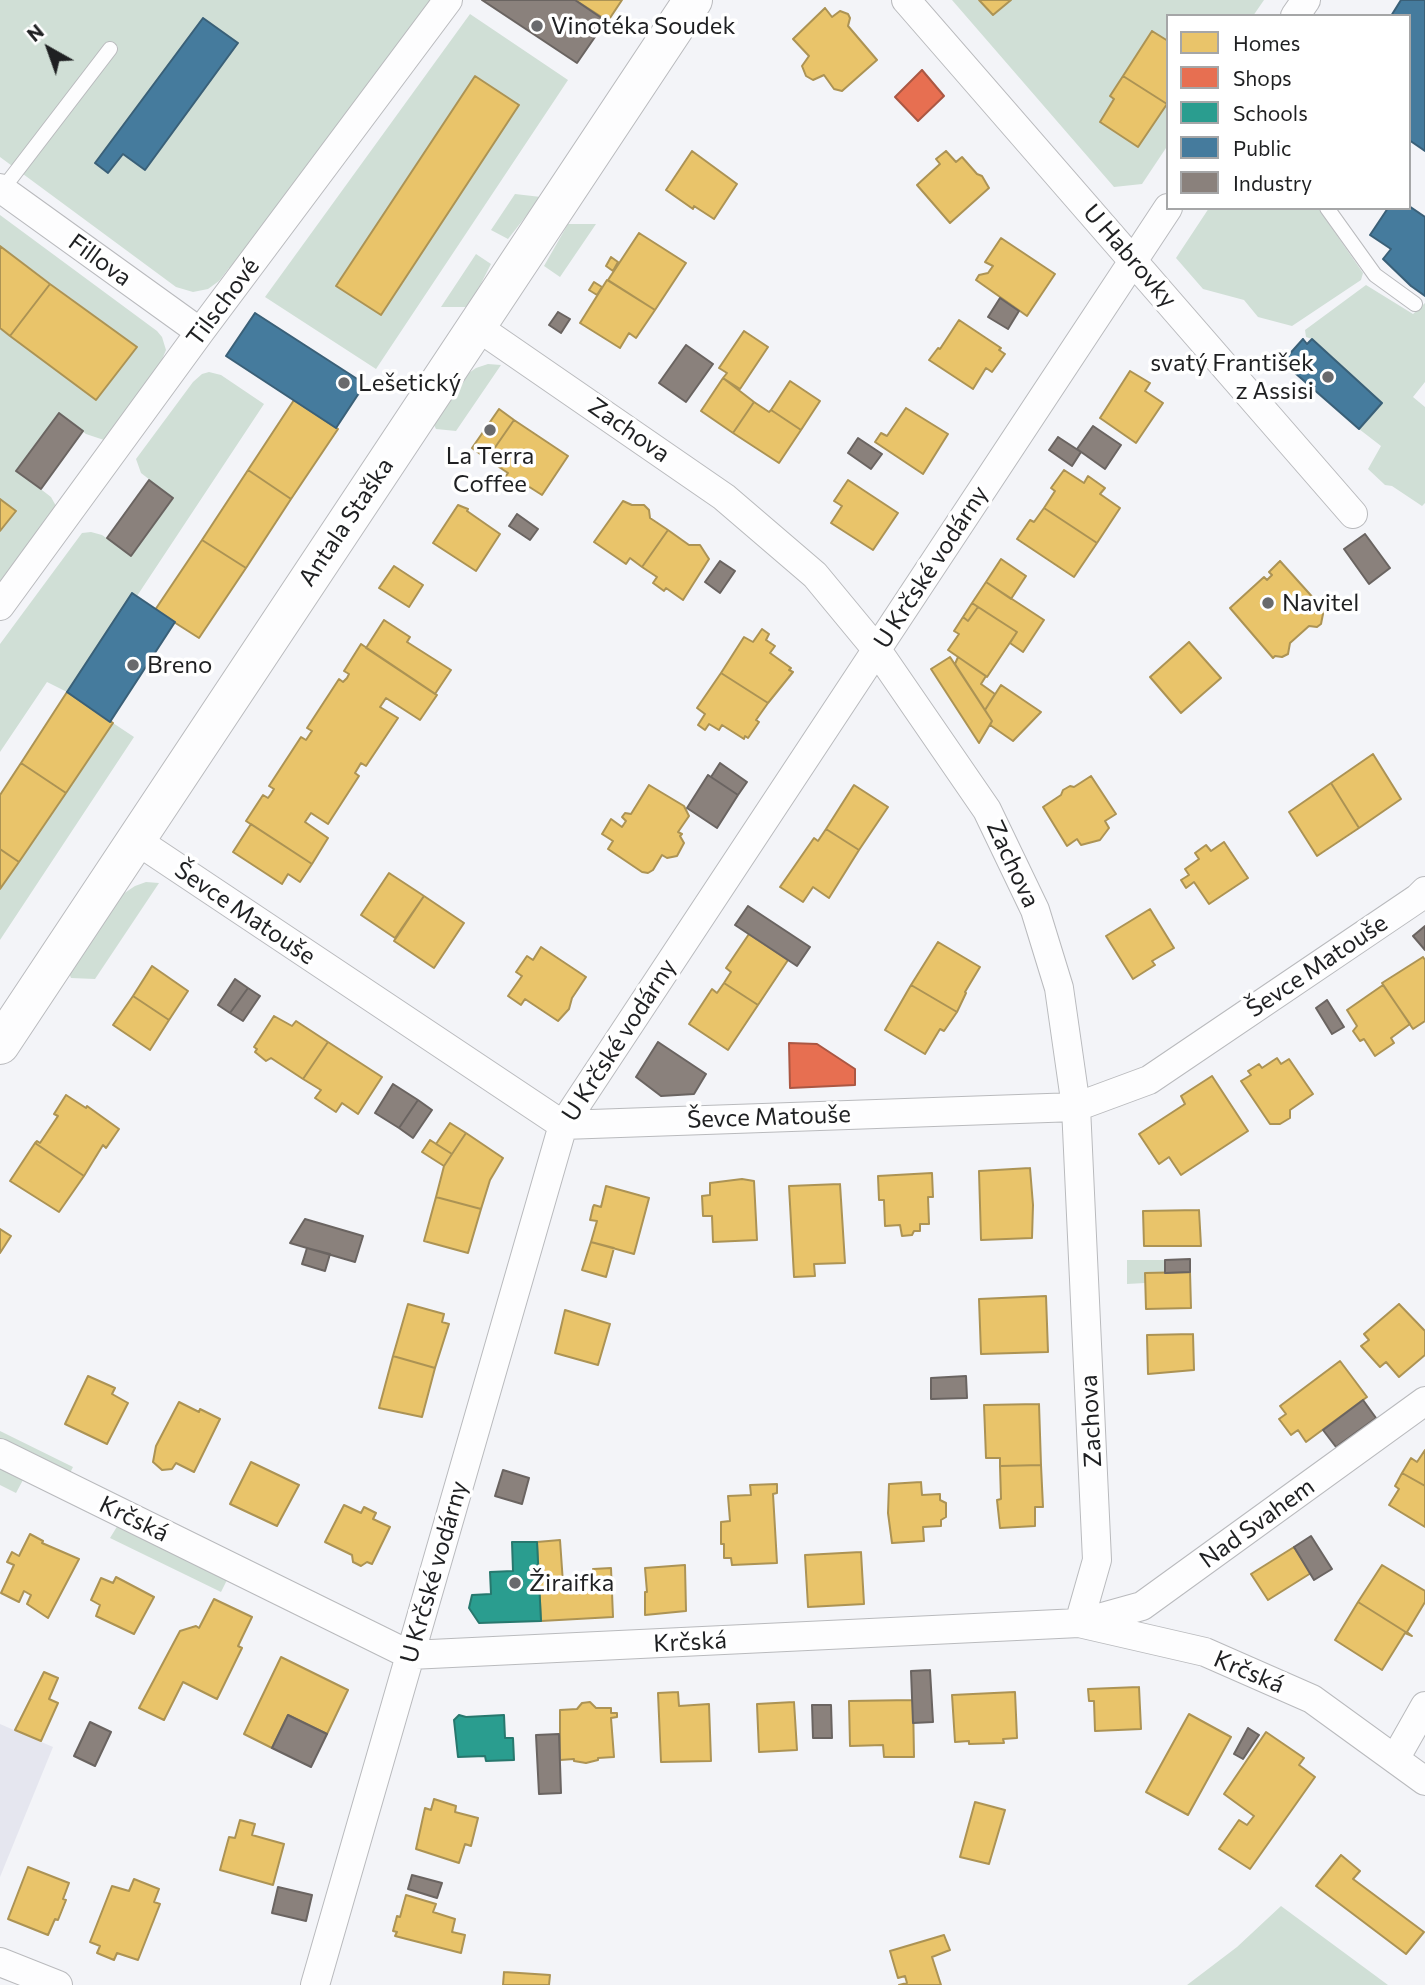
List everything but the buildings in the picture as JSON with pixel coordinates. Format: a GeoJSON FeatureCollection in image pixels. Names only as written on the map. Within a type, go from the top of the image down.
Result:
{"type":"FeatureCollection","features":[{"type":"Feature","properties":{"kind":"street","name":"Tilschové"},"geometry":{"type":"LineString","coordinates":[[0,606],[448,0]]}},
{"type":"Feature","properties":{"kind":"street","name":"Antala Staška"},"geometry":{"type":"LineString","coordinates":[[0,1045],[693,0]]}},
{"type":"Feature","properties":{"kind":"street","name":"U Habrovky"},"geometry":{"type":"LineString","coordinates":[[906,0],[1353,514]]}},
{"type":"Feature","properties":{"kind":"street","name":"Fillova"},"geometry":{"type":"LineString","coordinates":[[1,189],[200,332]]}},
{"type":"Feature","properties":{"kind":"street","name":"U Krčské vodárny"},"geometry":{"type":"LineString","coordinates":[[315,1985],[563,1125],[1167,210]]}},
{"type":"Feature","properties":{"kind":"street","name":"Zachova"},"geometry":{"type":"LineString","coordinates":[[477,326],[724,497],[815,575],[877,650],[987,810],[1035,910],[1059,988],[1076,1107],[1097,1560],[1079,1623]]}},
{"type":"Feature","properties":{"kind":"street","name":"Ševce Matouše"},"geometry":{"type":"LineString","coordinates":[[136,839],[563,1125],[1076,1107],[1149,1080],[1425,891]]}},
{"type":"Feature","properties":{"kind":"street","name":"Nad Svahem"},"geometry":{"type":"LineString","coordinates":[[1079,1623],[1142,1606],[1425,1401]]}},
{"type":"Feature","properties":{"kind":"street","name":"Krčská"},"geometry":{"type":"LineString","coordinates":[[0,1453],[410,1655],[1079,1623],[1205,1652],[1312,1699],[1425,1781]]}},
{"type":"Feature","properties":{"kind":"street"},"geometry":{"type":"LineString","coordinates":[[1395,1759],[1425,1706]]}},
{"type":"Feature","properties":{"kind":"street"},"geometry":{"type":"LineString","coordinates":[[0,1962],[58,1985]]}},
{"type":"Feature","properties":{"kind":"lane"},"geometry":{"type":"LineString","coordinates":[[1,189],[110,48]]}},
{"type":"Feature","properties":{"kind":"lane"},"geometry":{"type":"LineString","coordinates":[[1328,210],[1375,275],[1415,304]]}},
{"type":"Feature","properties":{"kind":"shaded area"},"geometry":{"type":"Polygon","coordinates":[[[0,0],[434,0],[235,267],[229,268],[219,281],[208,289],[193,292],[176,287],[0,157],[0,0]],[[203,18],[95,163],[108,173],[123,154],[145,170],[237,43],[203,18]]]}},
{"type":"Feature","properties":{"kind":"shaded area"},"geometry":{"type":"Polygon","coordinates":[[[952,0],[979,0],[993,15],[1011,0],[1264,0],[1254,14],[1166,14],[1166,40],[1152,32],[1110,96],[1114,99],[1100,122],[1138,147],[1166,106],[1166,148],[1142,184],[1114,187],[952,0]]]}},
{"type":"Feature","properties":{"kind":"shaded area"},"geometry":{"type":"Polygon","coordinates":[[[470,14],[568,80],[376,369],[265,297],[470,14]],[[475,76],[403,280],[519,105],[475,76]]]}},
{"type":"Feature","properties":{"kind":"shaded area"},"geometry":{"type":"Polygon","coordinates":[[[515,194],[541,197],[508,239],[491,230],[515,194]]]}},
{"type":"Feature","properties":{"kind":"shaded area"},"geometry":{"type":"Polygon","coordinates":[[[1208,210],[1319,210],[1363,273],[1361,280],[1292,326],[1258,317],[1244,300],[1203,289],[1176,258],[1208,210]]]}},
{"type":"Feature","properties":{"kind":"shaded area"},"geometry":{"type":"Polygon","coordinates":[[[0,215],[157,331],[166,350],[161,362],[104,440],[86,434],[59,413],[16,470],[51,497],[56,506],[0,581],[0,531],[16,511],[0,499],[0,328],[96,400],[137,347],[0,246],[0,215]]]}},
{"type":"Feature","properties":{"kind":"shaded area"},"geometry":{"type":"Polygon","coordinates":[[[568,224],[596,224],[560,277],[544,266],[568,224]]]}},
{"type":"Feature","properties":{"kind":"shaded area"},"geometry":{"type":"Polygon","coordinates":[[[476,254],[491,264],[469,307],[441,307],[476,254]]]}},
{"type":"Feature","properties":{"kind":"shaded area"},"geometry":{"type":"Polygon","coordinates":[[[1366,285],[1413,314],[1425,303],[1425,382],[1413,397],[1425,407],[1425,503],[1422,506],[1392,486],[1385,485],[1368,469],[1381,446],[1359,429],[1382,403],[1312,339],[1306,337],[1305,330],[1366,285]]]}},
{"type":"Feature","properties":{"kind":"shaded area"},"geometry":{"type":"Polygon","coordinates":[[[488,364],[501,365],[456,431],[436,429],[434,425],[466,375],[488,364]]]}},
{"type":"Feature","properties":{"kind":"shaded area"},"geometry":{"type":"Polygon","coordinates":[[[209,372],[221,375],[264,404],[137,596],[132,593],[67,692],[47,682],[0,752],[0,644],[82,533],[102,535],[131,555],[173,498],[141,473],[136,459],[193,382],[209,372]]]}},
{"type":"Feature","properties":{"kind":"shaded area"},"geometry":{"type":"Polygon","coordinates":[[[113,723],[134,737],[0,940],[0,889],[113,723]]]}},
{"type":"Feature","properties":{"kind":"shaded area"},"geometry":{"type":"Polygon","coordinates":[[[146,882],[159,883],[95,979],[71,978],[69,973],[123,894],[146,882]]]}},
{"type":"Feature","properties":{"kind":"shaded area"},"geometry":{"type":"Polygon","coordinates":[[[1127,1260],[1165,1260],[1165,1273],[1145,1273],[1145,1283],[1127,1284],[1127,1260]]]}},
{"type":"Feature","properties":{"kind":"shaded area"},"geometry":{"type":"Polygon","coordinates":[[[0,1431],[73,1467],[69,1475],[0,1442],[0,1431]]]}},
{"type":"Feature","properties":{"kind":"shaded area"},"geometry":{"type":"Polygon","coordinates":[[[0,1468],[23,1480],[16,1493],[0,1485],[0,1468]]]}},
{"type":"Feature","properties":{"kind":"shaded area"},"geometry":{"type":"Polygon","coordinates":[[[118,1525],[227,1580],[221,1592],[110,1538],[118,1525]]]}},
{"type":"Feature","properties":{"kind":"shaded area"},"geometry":{"type":"Polygon","coordinates":[[[0,1724],[53,1747],[0,1877],[0,1724]]]}},
{"type":"Feature","properties":{"kind":"shaded area"},"geometry":{"type":"Polygon","coordinates":[[[1281,1906],[1388,1985],[1187,1985],[1237,1947],[1281,1906]]]}},
{"type":"Feature","properties":{"kind":"place","name":"Vinotéka Soudek"},"geometry":{"type":"Point","coordinates":[537,26]}},
{"type":"Feature","properties":{"kind":"place","name":"svatý František z Assisi"},"geometry":{"type":"Point","coordinates":[1328,377]}},
{"type":"Feature","properties":{"kind":"place","name":"Lešetický"},"geometry":{"type":"Point","coordinates":[344,383]}},
{"type":"Feature","properties":{"kind":"place","name":"La Terra Coffee"},"geometry":{"type":"Point","coordinates":[490,430]}},
{"type":"Feature","properties":{"kind":"place","name":"Navitel"},"geometry":{"type":"Point","coordinates":[1268,603]}},
{"type":"Feature","properties":{"kind":"place","name":"Breno"},"geometry":{"type":"Point","coordinates":[133,665]}},
{"type":"Feature","properties":{"kind":"place","name":"Žiraifka"},"geometry":{"type":"Point","coordinates":[515,1583]}}]}
